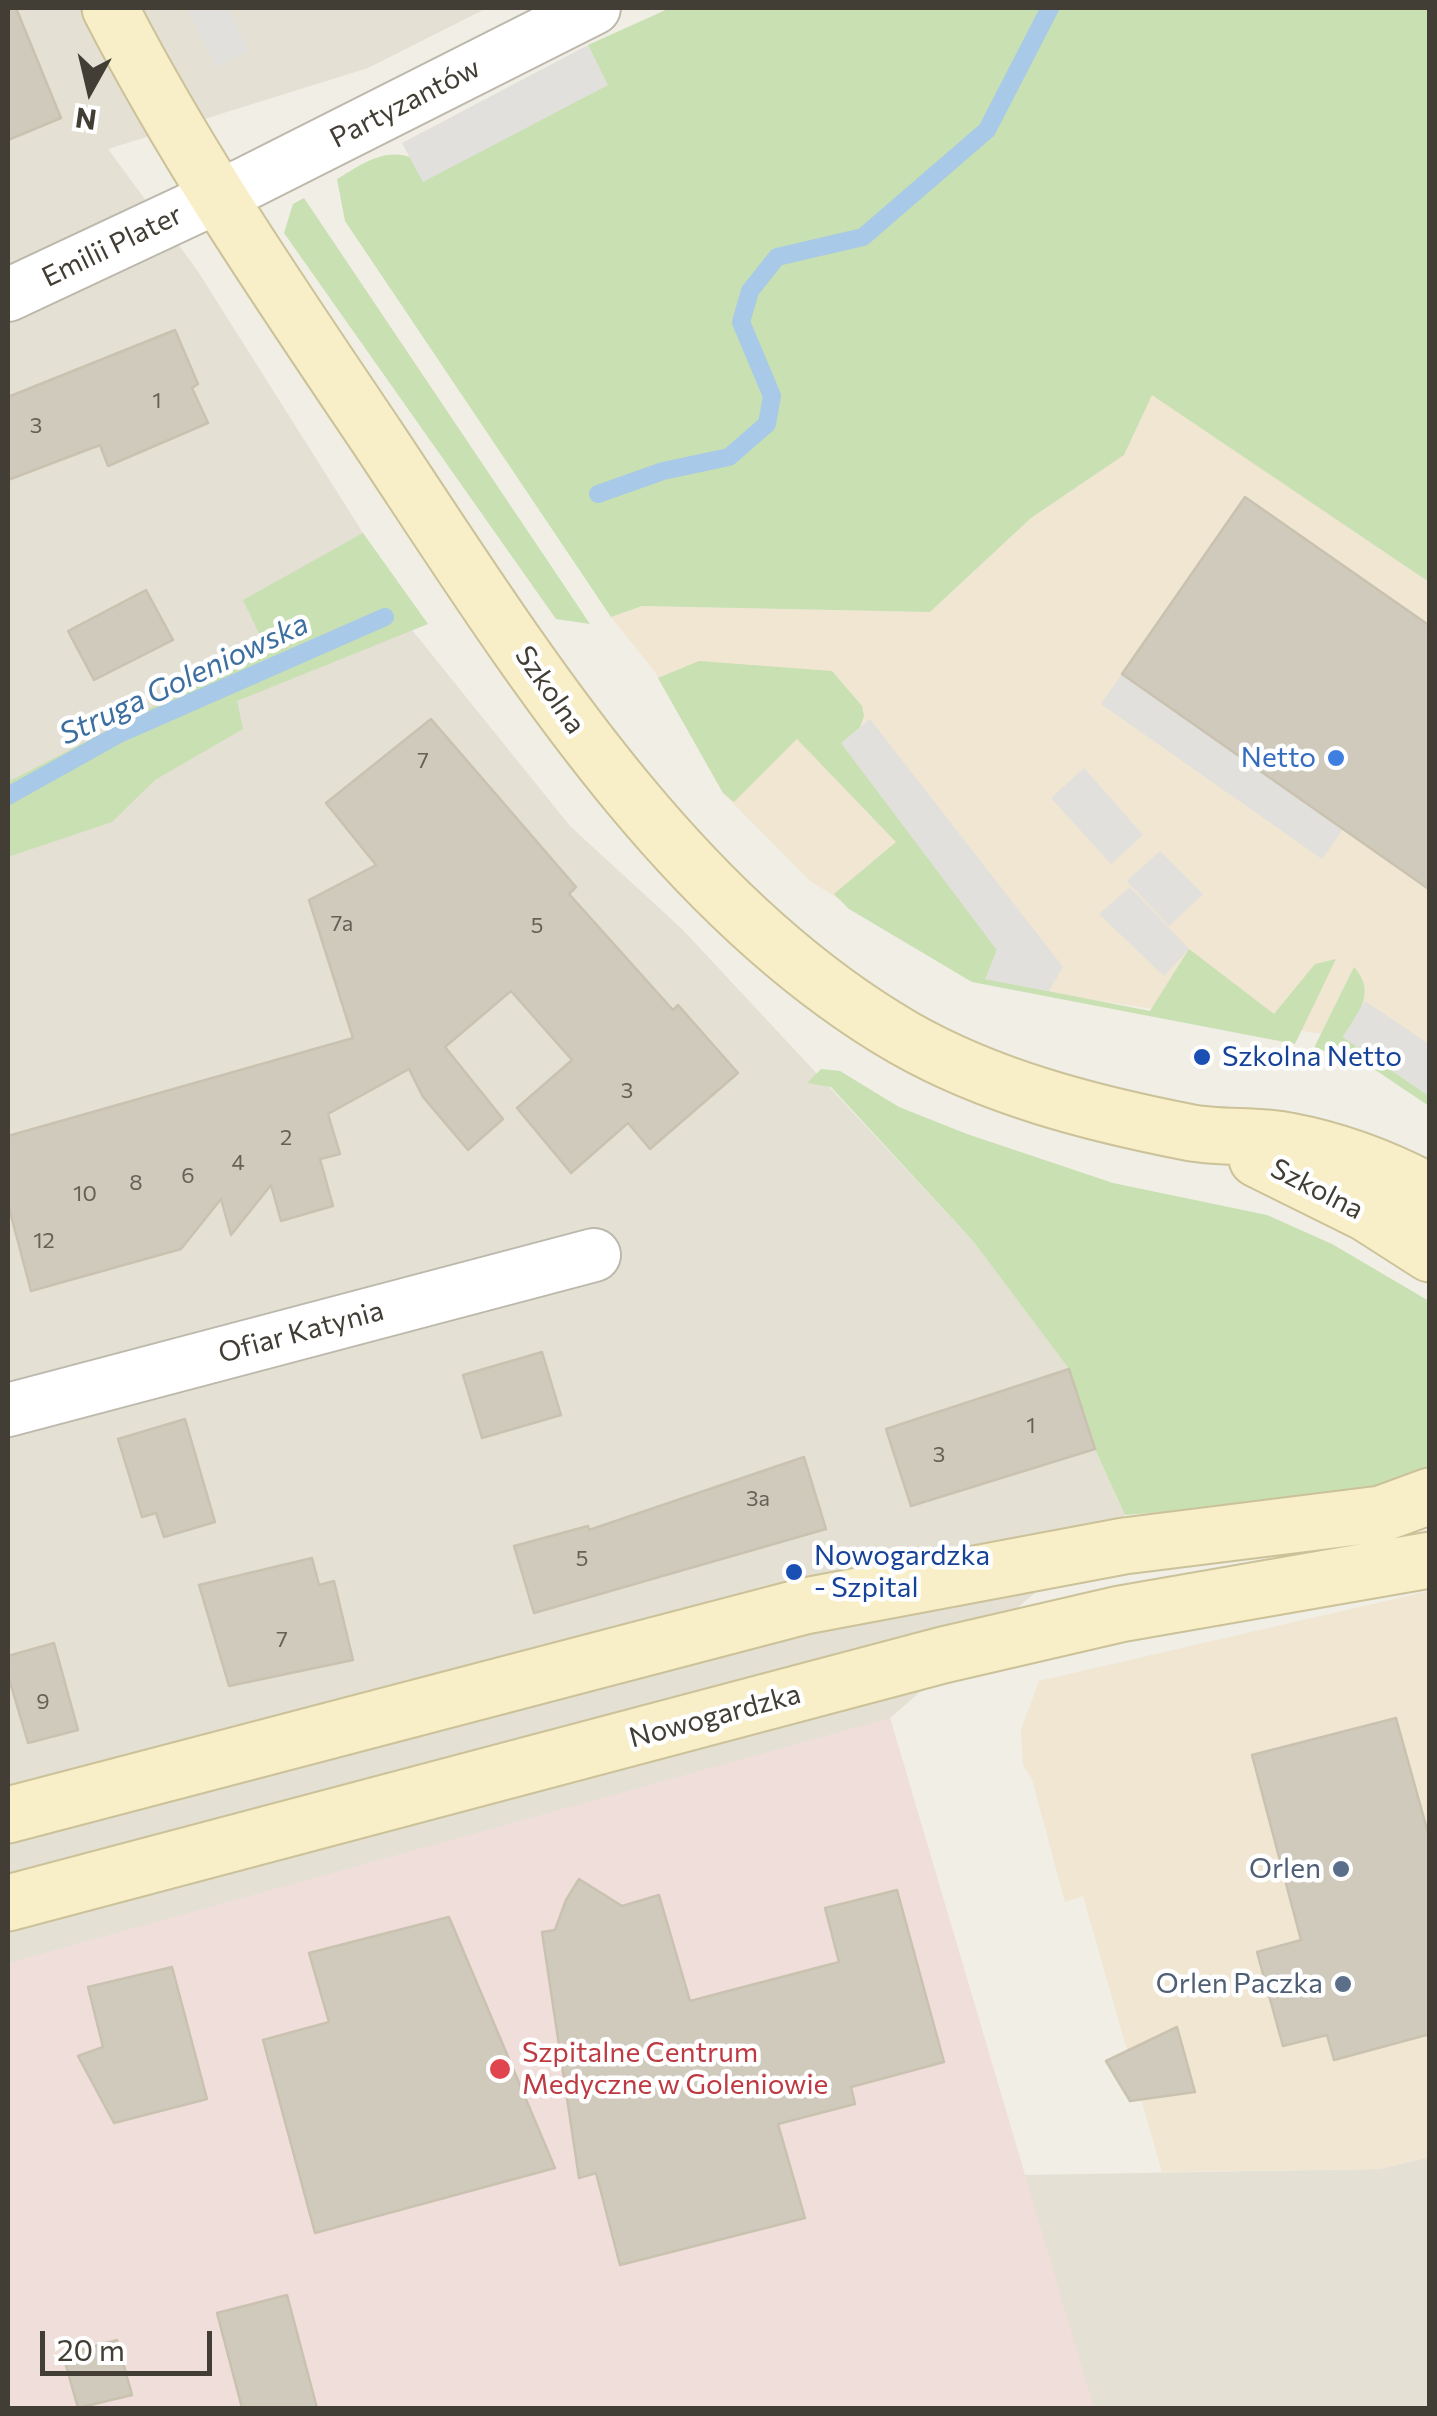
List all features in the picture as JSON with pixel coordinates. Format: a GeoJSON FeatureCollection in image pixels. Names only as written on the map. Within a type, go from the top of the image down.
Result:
{"type":"FeatureCollection","features":[{"type":"Feature","properties":{"kind":"street","name":"Szkolna"},"geometry":{"type":"LineString","coordinates":[[110,8],[216,196],[598,758],[707,880],[808,972],[904,1038],[978,1074],[1062,1104],[1200,1134],[1289,1141],[1391,1172],[1430,1192]]}},
{"type":"Feature","properties":{"kind":"street","name":"Partyzantów"},"geometry":{"type":"LineString","coordinates":[[216,196],[594,8]]}},
{"type":"Feature","properties":{"kind":"street","name":"Emilii Plater"},"geometry":{"type":"LineString","coordinates":[[8,294],[216,196]]}},
{"type":"Feature","properties":{"kind":"street","name":"Szkolna"},"geometry":{"type":"LineString","coordinates":[[1200,1134],[1366,1213],[1430,1254]]}},
{"type":"Feature","properties":{"kind":"street","name":"Ofiar Katynia"},"geometry":{"type":"LineString","coordinates":[[8,1410],[594,1255]]}},
{"type":"Feature","properties":{"kind":"street"},"geometry":{"type":"LineString","coordinates":[[8,1815],[806,1606],[1124,1546],[1381,1514],[1430,1496]]}},
{"type":"Feature","properties":{"kind":"street","name":"Nowogardzka"},"geometry":{"type":"LineString","coordinates":[[8,1903],[943,1655],[1120,1614],[1430,1560]]}},
{"type":"Feature","properties":{"kind":"shaded area"},"geometry":{"type":"Polygon","coordinates":[[[8,8],[487,8],[368,68],[108,149],[197,270],[363,533],[412,630],[570,826],[682,929],[973,1241],[1069,1369],[1095,1449],[1125,1515],[890,1718],[1024,2175],[1379,2169],[1429,2157],[1429,2408],[8,2408],[8,8]]]}},
{"type":"Feature","properties":{"kind":"shaded area"},"geometry":{"type":"Polygon","coordinates":[[[186,8],[228,8],[249,51],[216,67],[186,8]]]}},
{"type":"Feature","properties":{"kind":"shaded area"},"geometry":{"type":"Polygon","coordinates":[[[588,45],[608,85],[423,182],[402,143],[588,45]]]}},
{"type":"Feature","properties":{"kind":"shaded area"},"geometry":{"type":"Polygon","coordinates":[[[1152,394],[1429,582],[1429,1096],[1343,1037],[972,982],[810,881],[723,793],[655,672],[611,617],[642,606],[930,612],[1031,518],[1124,455],[1152,394]]]}},
{"type":"Feature","properties":{"kind":"shaded area"},"geometry":{"type":"Polygon","coordinates":[[[1122,674],[1343,829],[1322,859],[1101,704],[1122,674]]]}},
{"type":"Feature","properties":{"kind":"shaded area"},"geometry":{"type":"Polygon","coordinates":[[[870,719],[1063,967],[1049,991],[985,979],[997,950],[841,743],[870,719]]]}},
{"type":"Feature","properties":{"kind":"shaded area"},"geometry":{"type":"Polygon","coordinates":[[[1084,768],[1143,835],[1111,864],[1051,798],[1084,768]]]}},
{"type":"Feature","properties":{"kind":"shaded area"},"geometry":{"type":"Polygon","coordinates":[[[1160,851],[1203,894],[1169,926],[1127,881],[1160,851]]]}},
{"type":"Feature","properties":{"kind":"shaded area"},"geometry":{"type":"Polygon","coordinates":[[[1130,887],[1189,949],[1164,976],[1099,914],[1130,887]]]}},
{"type":"Feature","properties":{"kind":"shaded area"},"geometry":{"type":"Polygon","coordinates":[[[1365,1001],[1429,1044],[1429,1096],[1343,1037],[1365,1001]]]}},
{"type":"Feature","properties":{"kind":"shaded area"},"geometry":{"type":"Polygon","coordinates":[[[1429,1591],[1429,2157],[1379,2169],[1162,2172],[1083,1896],[1065,1902],[1032,1779],[1023,1765],[1021,1729],[1039,1681],[1429,1591]]]}},
{"type":"Feature","properties":{"kind":"shaded area","name":"Szpitalne Centrum Medyczne w Goleniowie"},"geometry":{"type":"Polygon","coordinates":[[[890,1718],[1094,2408],[8,2408],[8,1963],[890,1718]]]}},
{"type":"Feature","properties":{"kind":"green space"},"geometry":{"type":"Polygon","coordinates":[[[670,8],[1429,8],[1429,582],[1152,395],[1124,455],[1031,518],[930,612],[642,606],[611,617],[345,221],[337,179],[372,159],[400,155],[410,157],[423,181],[607,85],[588,45],[670,8]]]}},
{"type":"Feature","properties":{"kind":"green space"},"geometry":{"type":"Polygon","coordinates":[[[304,198],[590,624],[556,619],[284,233],[293,204],[304,198]]]}},
{"type":"Feature","properties":{"kind":"green space"},"geometry":{"type":"Polygon","coordinates":[[[363,533],[428,624],[237,701],[243,729],[155,780],[112,822],[8,857],[8,782],[266,648],[243,600],[363,533]]]}},
{"type":"Feature","properties":{"kind":"green space"},"geometry":{"type":"Polygon","coordinates":[[[699,661],[832,671],[862,706],[864,716],[860,727],[842,744],[997,950],[986,979],[1150,1011],[1189,949],[1274,1014],[1315,964],[1336,959],[1295,1044],[972,982],[849,909],[834,894],[896,842],[797,739],[734,802],[723,793],[658,678],[699,661]]]}},
{"type":"Feature","properties":{"kind":"green space"},"geometry":{"type":"Polygon","coordinates":[[[1354,967],[1361,976],[1365,994],[1343,1037],[1429,1096],[1429,1106],[1359,1059],[1314,1048],[1354,967]]]}},
{"type":"Feature","properties":{"kind":"green space"},"geometry":{"type":"Polygon","coordinates":[[[821,1069],[840,1071],[899,1107],[967,1134],[1113,1183],[1267,1215],[1332,1244],[1429,1301],[1429,1469],[1400,1482],[1325,1498],[1125,1515],[1095,1449],[1069,1369],[973,1241],[831,1087],[807,1083],[821,1069]]]}},
{"type":"Feature","properties":{"kind":"building"},"geometry":{"type":"Polygon","coordinates":[[[8,8],[16,8],[61,118],[8,140],[8,8]]]}},
{"type":"Feature","properties":{"kind":"building"},"geometry":{"type":"Polygon","coordinates":[[[175,330],[198,384],[192,388],[208,423],[108,466],[100,445],[8,480],[8,397],[175,330]]]}},
{"type":"Feature","properties":{"kind":"building","name":"Netto"},"geometry":{"type":"Polygon","coordinates":[[[1245,497],[1430,626],[1430,890],[1122,674],[1245,497]]]}},
{"type":"Feature","properties":{"kind":"building"},"geometry":{"type":"Polygon","coordinates":[[[146,590],[173,640],[94,680],[68,631],[146,590]]]}},
{"type":"Feature","properties":{"kind":"building"},"geometry":{"type":"Polygon","coordinates":[[[431,719],[576,887],[569,894],[673,1010],[678,1005],[738,1073],[650,1149],[628,1123],[571,1173],[517,1108],[572,1060],[511,991],[445,1047],[503,1119],[468,1150],[423,1097],[409,1069],[328,1114],[340,1154],[320,1159],[333,1206],[281,1221],[271,1185],[231,1235],[221,1199],[181,1249],[31,1291],[8,1204],[8,1136],[353,1038],[309,900],[376,865],[326,803],[431,719]]]}},
{"type":"Feature","properties":{"kind":"building"},"geometry":{"type":"Polygon","coordinates":[[[542,1352],[561,1415],[482,1438],[463,1375],[542,1352]]]}},
{"type":"Feature","properties":{"kind":"building"},"geometry":{"type":"Polygon","coordinates":[[[1069,1369],[1095,1449],[911,1506],[886,1429],[1069,1369]]]}},
{"type":"Feature","properties":{"kind":"building"},"geometry":{"type":"Polygon","coordinates":[[[185,1419],[215,1522],[164,1537],[156,1513],[142,1517],[118,1439],[185,1419]]]}},
{"type":"Feature","properties":{"kind":"building"},"geometry":{"type":"Polygon","coordinates":[[[804,1457],[826,1529],[534,1613],[514,1546],[588,1526],[589,1530],[804,1457]]]}},
{"type":"Feature","properties":{"kind":"building"},"geometry":{"type":"Polygon","coordinates":[[[312,1558],[319,1585],[334,1581],[353,1660],[229,1686],[199,1585],[312,1558]]]}},
{"type":"Feature","properties":{"kind":"building"},"geometry":{"type":"Polygon","coordinates":[[[54,1643],[78,1730],[28,1743],[8,1675],[8,1656],[54,1643]]]}},
{"type":"Feature","properties":{"kind":"building"},"geometry":{"type":"Polygon","coordinates":[[[1396,1718],[1430,1840],[1430,2034],[1334,2060],[1327,2035],[1283,2046],[1257,1952],[1301,1940],[1252,1755],[1396,1718]]]}},
{"type":"Feature","properties":{"kind":"building"},"geometry":{"type":"Polygon","coordinates":[[[579,1879],[622,1906],[659,1895],[690,2001],[839,1962],[825,1908],[897,1890],[944,2062],[851,2087],[855,2104],[778,2124],[805,2218],[620,2265],[596,2173],[579,2178],[542,1932],[555,1930],[579,1879]]]}},
{"type":"Feature","properties":{"kind":"building"},"geometry":{"type":"Polygon","coordinates":[[[449,1917],[555,2168],[315,2233],[263,2040],[329,2022],[309,1953],[449,1917]]]}},
{"type":"Feature","properties":{"kind":"building"},"geometry":{"type":"Polygon","coordinates":[[[172,1967],[207,2099],[114,2123],[78,2056],[103,2047],[88,1987],[172,1967]]]}},
{"type":"Feature","properties":{"kind":"building"},"geometry":{"type":"Polygon","coordinates":[[[1177,2027],[1195,2092],[1130,2101],[1106,2061],[1177,2027]]]}},
{"type":"Feature","properties":{"kind":"building"},"geometry":{"type":"Polygon","coordinates":[[[287,2295],[317,2408],[242,2408],[217,2313],[287,2295]]]}},
{"type":"Feature","properties":{"kind":"building"},"geometry":{"type":"Polygon","coordinates":[[[117,2340],[132,2395],[78,2408],[63,2355],[117,2340]]]}},
{"type":"Feature","properties":{"kind":"waterway","name":"Struga Goleniowska"},"geometry":{"type":"LineString","coordinates":[[598,494],[663,471],[729,457],[767,424],[772,396],[741,322],[750,291],[777,257],[863,237],[987,130],[1050,8]]}},
{"type":"Feature","properties":{"kind":"waterway","name":"Struga Goleniowska"},"geometry":{"type":"LineString","coordinates":[[8,796],[119,734],[385,617]]}},
{"type":"Feature","properties":{"kind":"place","name":"Netto"},"geometry":{"type":"Point","coordinates":[1336,758]}},
{"type":"Feature","properties":{"kind":"place","name":"Szkolna Netto"},"geometry":{"type":"Point","coordinates":[1202,1057]}},
{"type":"Feature","properties":{"kind":"place","name":"Nowogardzka - Szpital"},"geometry":{"type":"Point","coordinates":[794,1572]}},
{"type":"Feature","properties":{"kind":"place","name":"Orlen"},"geometry":{"type":"Point","coordinates":[1341,1869]}},
{"type":"Feature","properties":{"kind":"place","name":"Orlen Paczka"},"geometry":{"type":"Point","coordinates":[1343,1984]}},
{"type":"Feature","properties":{"kind":"place","name":"Szpitalne Centrum Medyczne w Goleniowie"},"geometry":{"type":"Point","coordinates":[500,2069]}}]}
